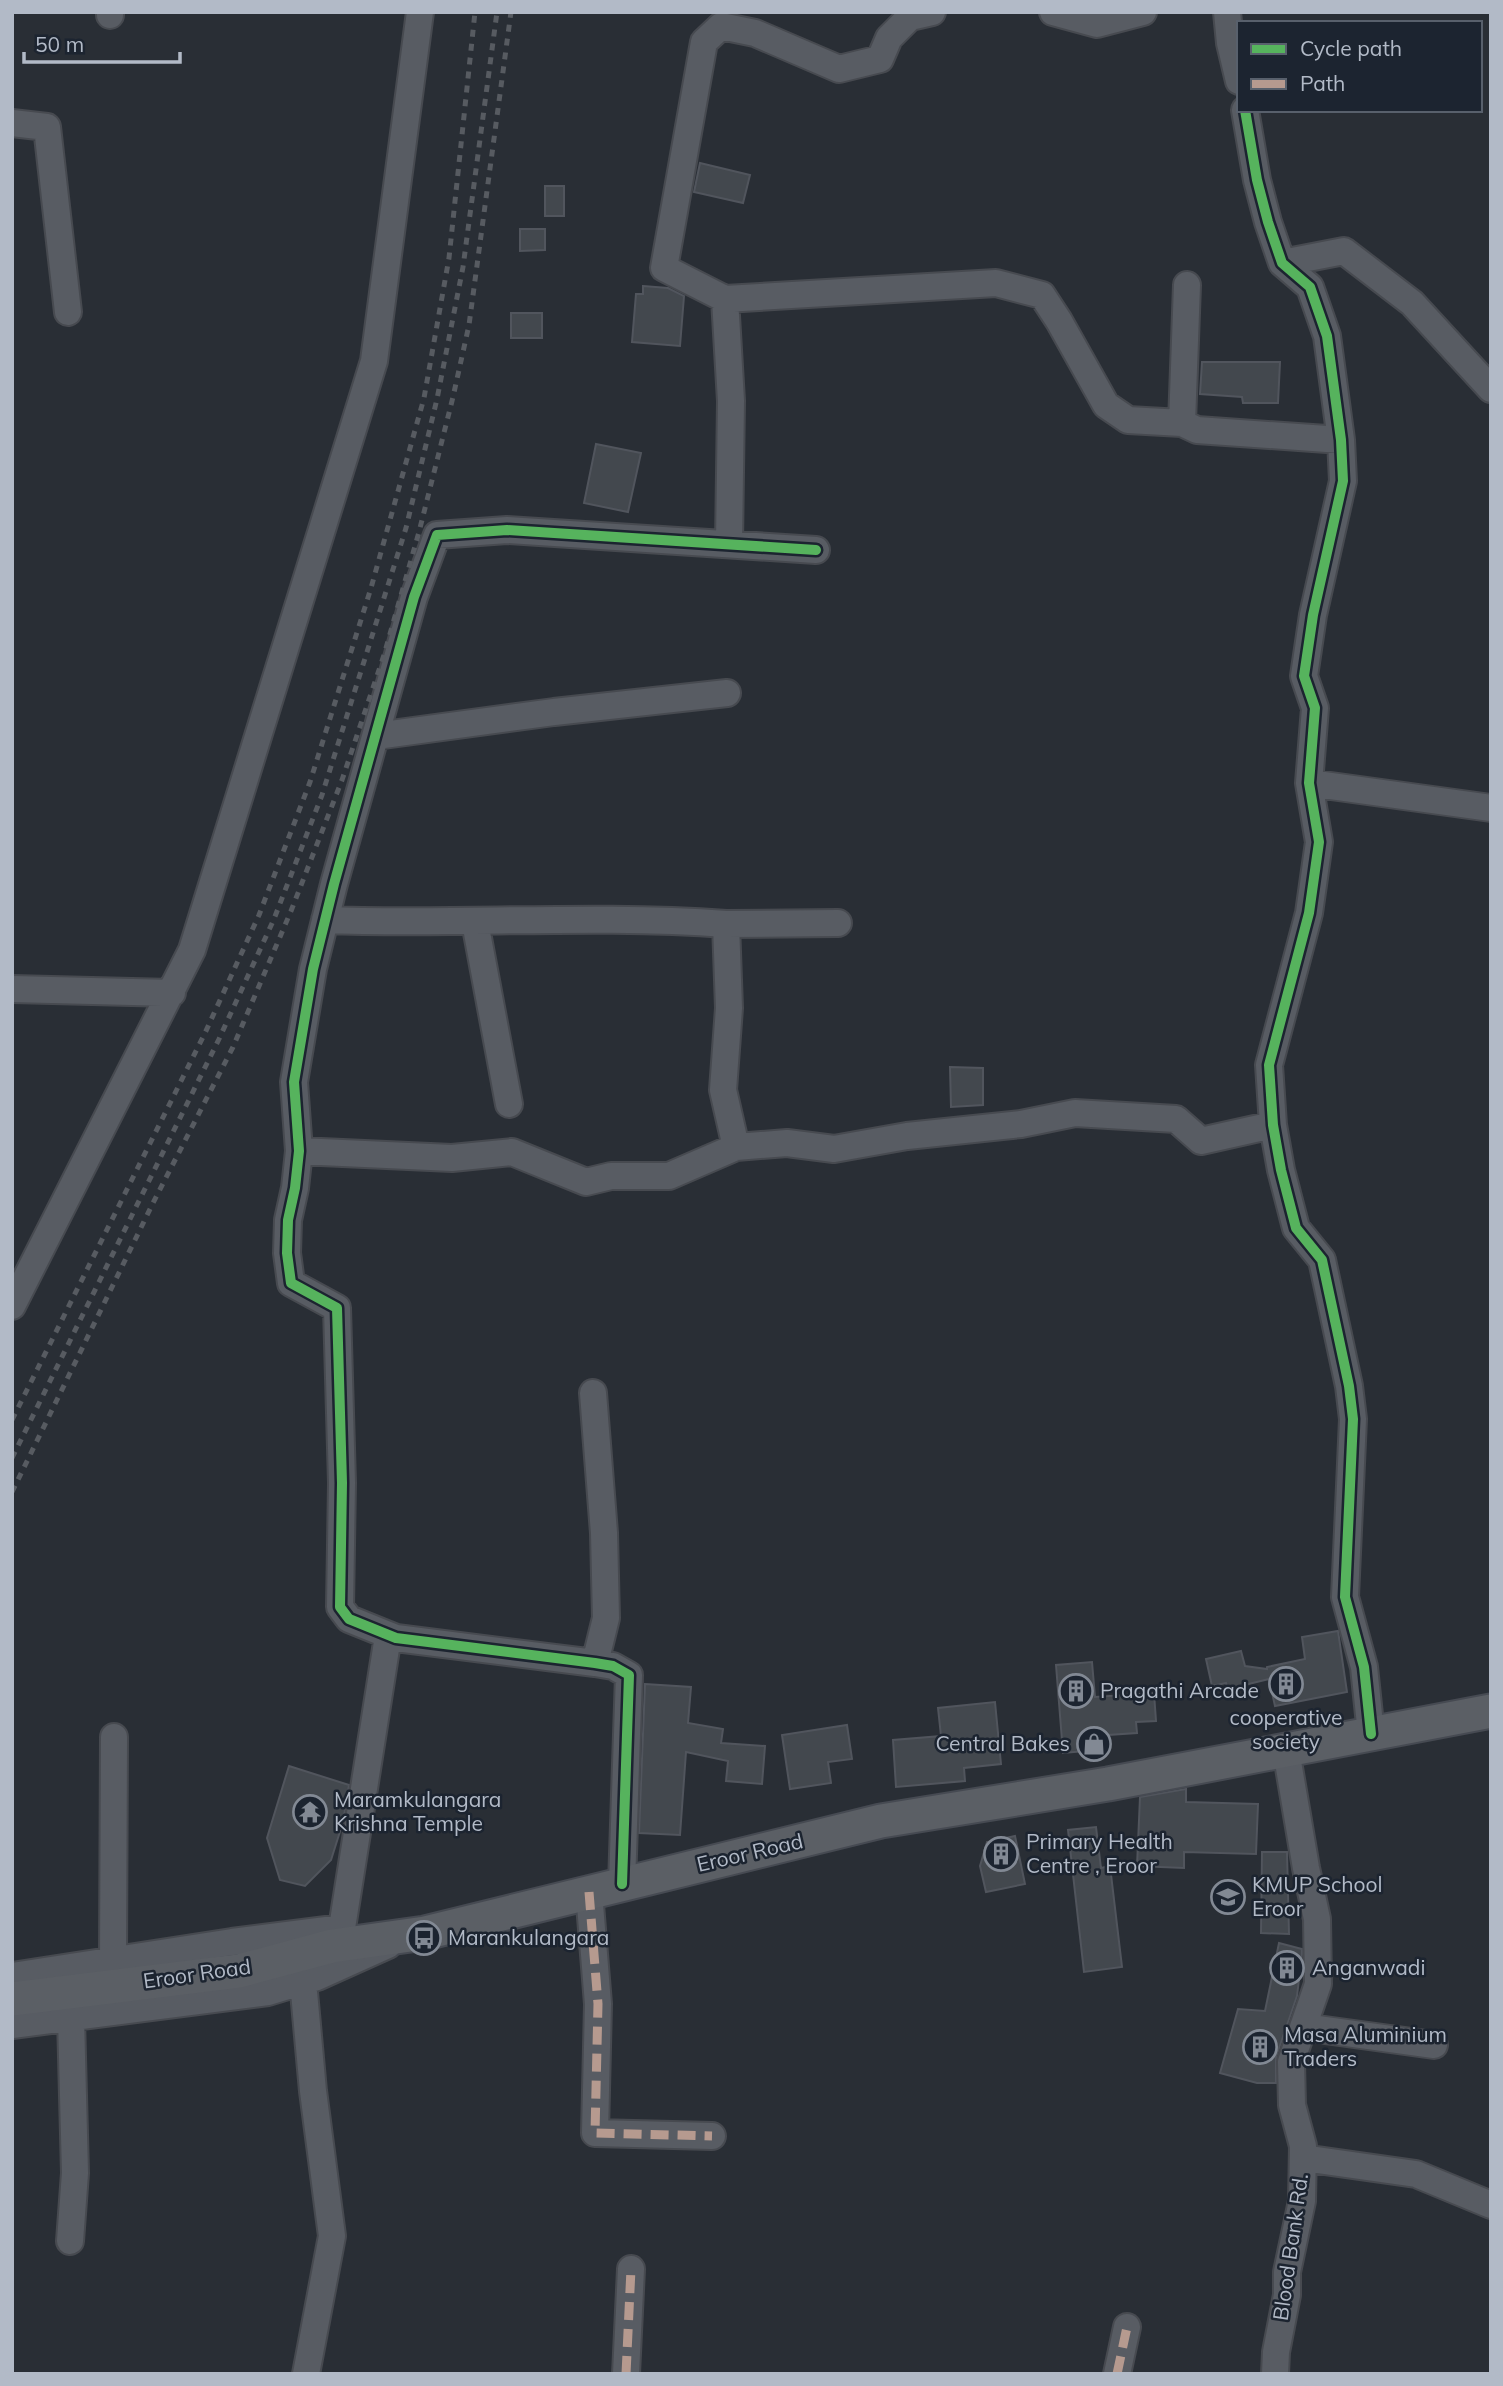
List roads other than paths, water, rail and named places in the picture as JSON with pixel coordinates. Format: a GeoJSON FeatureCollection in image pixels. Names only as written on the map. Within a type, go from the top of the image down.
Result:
{"type":"FeatureCollection","features":[{"type":"Feature","properties":{"kind":"main road","name":"Eroor Road"},"geometry":{"type":"LineString","coordinates":[[12,1999],[239,1971],[332,1946],[408,1936],[881,1821],[1108,1784],[1491,1711]]}},
{"type":"Feature","properties":{"kind":"street"},"geometry":{"type":"LineString","coordinates":[[12,1306],[192,950],[374,361],[420,12]]}},
{"type":"Feature","properties":{"kind":"street"},"geometry":{"type":"LineString","coordinates":[[932,12],[909,17],[888,38],[880,59],[839,69],[755,33],[721,26],[704,42],[664,268],[725,299],[996,283],[1042,295],[1106,405],[1128,420],[1182,423],[1197,430],[1341,440]]}},
{"type":"Feature","properties":{"kind":"street"},"geometry":{"type":"LineString","coordinates":[[1053,12],[1097,24],[1143,12]]}},
{"type":"Feature","properties":{"kind":"street"},"geometry":{"type":"LineString","coordinates":[[1227,12],[1237,73]]}},
{"type":"Feature","properties":{"kind":"street"},"geometry":{"type":"LineString","coordinates":[[1245,112],[1257,180],[1282,262],[1310,287],[1327,336],[1341,440],[1343,481],[1313,615],[1304,676],[1315,708],[1309,783],[1319,842],[1309,913],[1269,1065],[1273,1125],[1281,1170],[1296,1228],[1322,1260],[1349,1386],[1353,1419],[1345,1597],[1364,1667],[1371,1734]]}},
{"type":"Feature","properties":{"kind":"street"},"geometry":{"type":"LineString","coordinates":[[12,123],[47,127],[68,312]]}},
{"type":"Feature","properties":{"kind":"street"},"geometry":{"type":"LineString","coordinates":[[1282,262],[1345,251],[1412,303],[1491,389]]}},
{"type":"Feature","properties":{"kind":"street"},"geometry":{"type":"LineString","coordinates":[[1182,423],[1187,285]]}},
{"type":"Feature","properties":{"kind":"street"},"geometry":{"type":"LineString","coordinates":[[725,299],[731,401],[729,544]]}},
{"type":"Feature","properties":{"kind":"street"},"geometry":{"type":"LineString","coordinates":[[622,1884],[629,1675],[613,1666],[595,1663],[388,1636],[349,1619],[340,1607],[342,1483],[337,1308],[291,1283],[287,1253],[288,1220],[299,1151],[294,1082],[313,968],[325,919],[414,597],[437,535],[507,530],[816,550]]}},
{"type":"Feature","properties":{"kind":"street"},"geometry":{"type":"LineString","coordinates":[[376,736],[554,712],[727,693]]}},
{"type":"Feature","properties":{"kind":"street"},"geometry":{"type":"LineString","coordinates":[[1309,783],[1491,808]]}},
{"type":"Feature","properties":{"kind":"street"},"geometry":{"type":"LineString","coordinates":[[325,919],[399,923],[838,923]]}},
{"type":"Feature","properties":{"kind":"street"},"geometry":{"type":"LineString","coordinates":[[475,922],[509,1104]]}},
{"type":"Feature","properties":{"kind":"street"},"geometry":{"type":"LineString","coordinates":[[726,924],[729,1008],[723,1090],[736,1147]]}},
{"type":"Feature","properties":{"kind":"street"},"geometry":{"type":"LineString","coordinates":[[12,989],[172,993]]}},
{"type":"Feature","properties":{"kind":"street"},"geometry":{"type":"LineString","coordinates":[[299,1151],[452,1158],[512,1152],[586,1182],[611,1177],[670,1176],[736,1147],[787,1143],[834,1149],[907,1136],[1021,1124],[1075,1113],[1176,1119],[1201,1141],[1273,1125]]}},
{"type":"Feature","properties":{"kind":"street"},"geometry":{"type":"LineString","coordinates":[[593,1393],[604,1532],[606,1618],[595,1663]]}},
{"type":"Feature","properties":{"kind":"street"},"geometry":{"type":"LineString","coordinates":[[12,1976],[342,1928],[388,1636]]}},
{"type":"Feature","properties":{"kind":"street"},"geometry":{"type":"LineString","coordinates":[[113,1960],[114,1737]]}},
{"type":"Feature","properties":{"kind":"street","name":"Blood Bank Rd."},"geometry":{"type":"LineString","coordinates":[[1275,2374],[1276,2352],[1287,2295],[1287,2272],[1302,2201],[1303,2146],[1292,2105],[1291,2062],[1318,1984],[1317,1919],[1286,1750]]}},
{"type":"Feature","properties":{"kind":"street"},"geometry":{"type":"LineString","coordinates":[[589,1892],[598,2004],[595,2133],[712,2136]]}},
{"type":"Feature","properties":{"kind":"street"},"geometry":{"type":"LineString","coordinates":[[12,2025],[268,1992],[303,1981],[408,1936]]}},
{"type":"Feature","properties":{"kind":"street"},"geometry":{"type":"LineString","coordinates":[[303,1981],[313,2091],[332,2236],[306,2374]]}},
{"type":"Feature","properties":{"kind":"street"},"geometry":{"type":"LineString","coordinates":[[70,2241],[75,2173],[71,2018]]}},
{"type":"Feature","properties":{"kind":"street"},"geometry":{"type":"LineString","coordinates":[[1303,2027],[1434,2045]]}},
{"type":"Feature","properties":{"kind":"street"},"geometry":{"type":"LineString","coordinates":[[1303,2158],[1416,2174],[1491,2204]]}},
{"type":"Feature","properties":{"kind":"street"},"geometry":{"type":"LineString","coordinates":[[626,2374],[631,2269]]}},
{"type":"Feature","properties":{"kind":"street"},"geometry":{"type":"LineString","coordinates":[[1117,2374],[1126,2327]]}},
{"type":"Feature","properties":{"kind":"railway"},"geometry":{"type":"LineString","coordinates":[[12,1420],[205,1033],[259,915],[310,782],[371,588],[424,398],[449,258],[475,12]]}},
{"type":"Feature","properties":{"kind":"railway"},"geometry":{"type":"LineString","coordinates":[[12,1458],[219,1039],[274,919],[322,795],[406,528],[437,399],[463,267],[497,12]]}},
{"type":"Feature","properties":{"kind":"railway"},"geometry":{"type":"LineString","coordinates":[[12,1492],[153,1203],[233,1047],[291,911],[342,780],[384,655],[419,532],[469,325],[511,12]]}},
{"type":"Feature","properties":{"kind":"place","name":"cooperative society"},"geometry":{"type":"Point","coordinates":[1286,1684]}},
{"type":"Feature","properties":{"kind":"place","name":"Pragathi Arcade"},"geometry":{"type":"Point","coordinates":[1076,1691]}},
{"type":"Feature","properties":{"kind":"place","name":"Central Bakes"},"geometry":{"type":"Point","coordinates":[1094,1744]}},
{"type":"Feature","properties":{"kind":"place","name":"Maramkulangara Krishna Temple"},"geometry":{"type":"Point","coordinates":[310,1812]}},
{"type":"Feature","properties":{"kind":"place","name":"Primary Health Centre , Eroor"},"geometry":{"type":"Point","coordinates":[1001,1854]}},
{"type":"Feature","properties":{"kind":"place","name":"KMUP School Eroor"},"geometry":{"type":"Point","coordinates":[1228,1897]}},
{"type":"Feature","properties":{"kind":"place","name":"Marankulangara"},"geometry":{"type":"Point","coordinates":[424,1938]}},
{"type":"Feature","properties":{"kind":"place","name":"Anganwadi"},"geometry":{"type":"Point","coordinates":[1287,1968]}},
{"type":"Feature","properties":{"kind":"place","name":"Masa Aluminium Traders"},"geometry":{"type":"Point","coordinates":[1260,2047]}}]}
